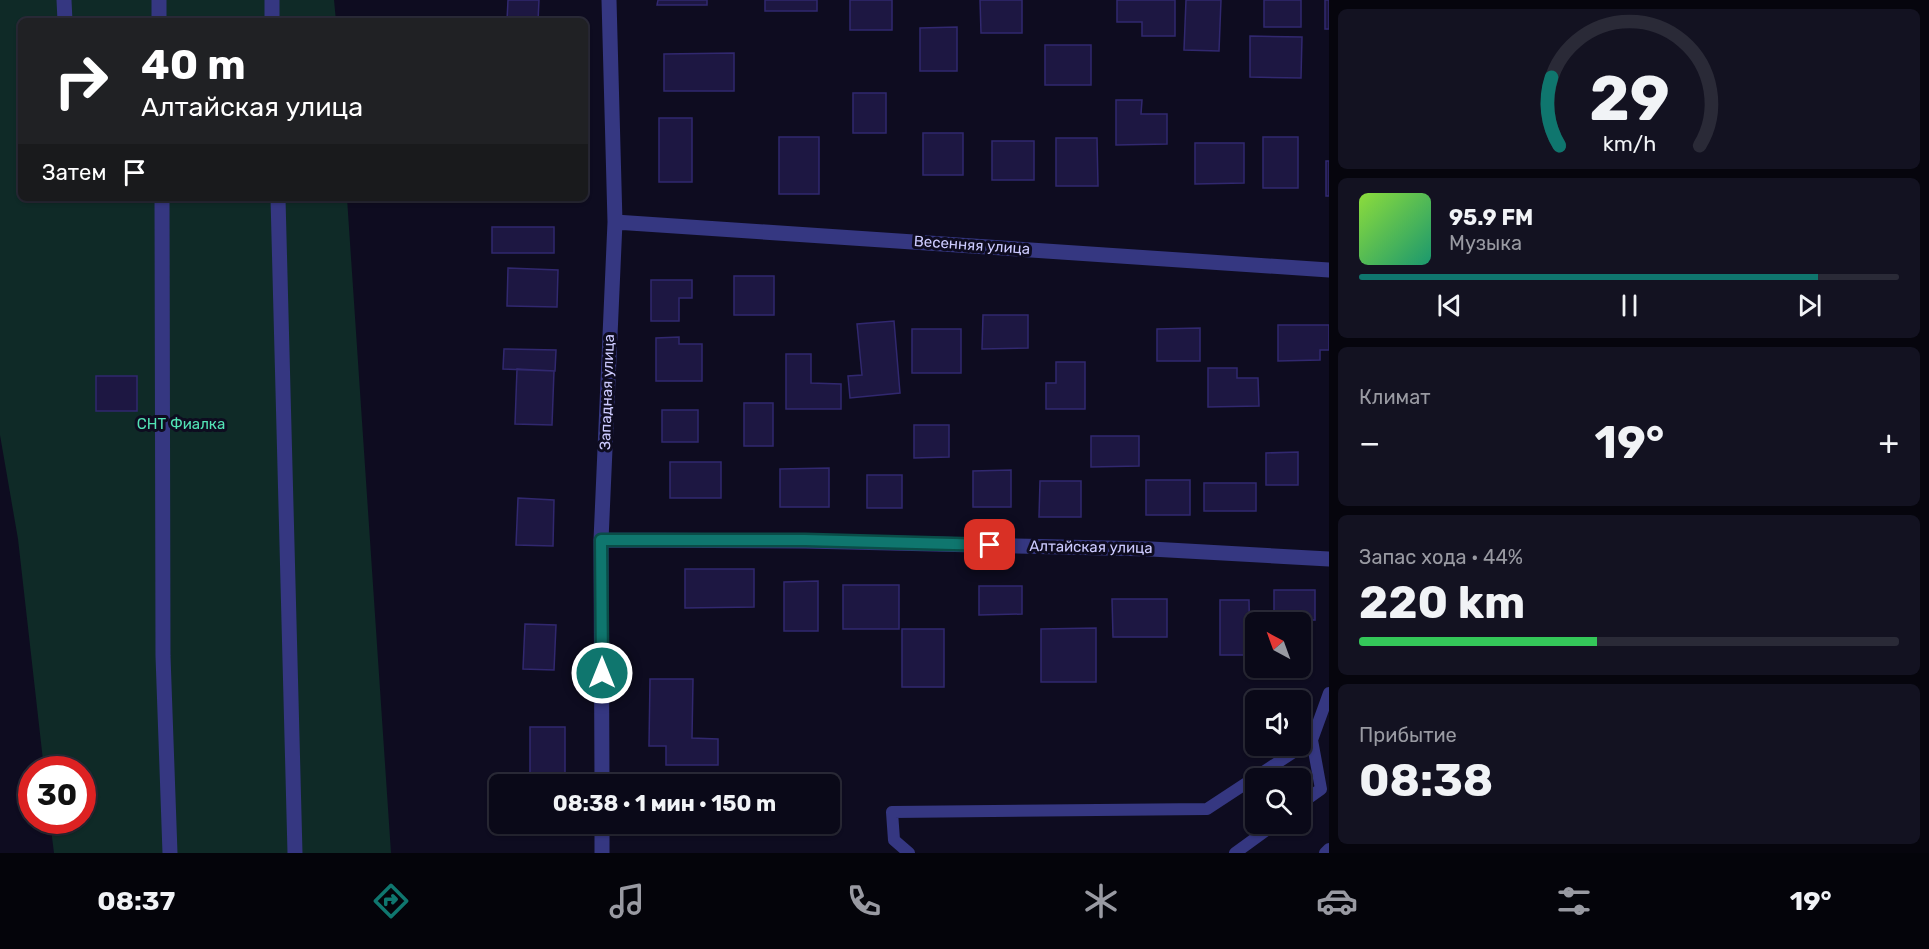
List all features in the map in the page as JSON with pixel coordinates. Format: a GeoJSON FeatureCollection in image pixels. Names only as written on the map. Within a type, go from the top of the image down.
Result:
{"type":"FeatureCollection","features":[{"type":"Feature","properties":{"kind":"street"},"geometry":{"type":"LineString","coordinates":[[64,0],[64,18]]}},
{"type":"Feature","properties":{"kind":"street"},"geometry":{"type":"LineString","coordinates":[[159,0],[159,18]]}},
{"type":"Feature","properties":{"kind":"street"},"geometry":{"type":"LineString","coordinates":[[272,0],[272,18]]}},
{"type":"Feature","properties":{"kind":"street","name":"Западная улица"},"geometry":{"type":"LineString","coordinates":[[602,774],[601,540],[615,222],[609,0]]}},
{"type":"Feature","properties":{"kind":"street"},"geometry":{"type":"LineString","coordinates":[[162,201],[163,656],[170,853]]}},
{"type":"Feature","properties":{"kind":"street"},"geometry":{"type":"LineString","coordinates":[[278,201],[295,853]]}},
{"type":"Feature","properties":{"kind":"street","name":"Весенняя улица"},"geometry":{"type":"LineString","coordinates":[[615,222],[1329,270]]}},
{"type":"Feature","properties":{"kind":"street","name":"Алтайская улица"},"geometry":{"type":"LineString","coordinates":[[601,540],[805,540],[1151,549],[1329,559]]}},
{"type":"Feature","properties":{"kind":"street"},"geometry":{"type":"LineString","coordinates":[[602,834],[602,853]]}},
{"type":"Feature","properties":{"kind":"lane"},"geometry":{"type":"LineString","coordinates":[[1311,796],[1321,789],[1312,740],[1329,693]]}},
{"type":"Feature","properties":{"kind":"lane"},"geometry":{"type":"LineString","coordinates":[[909,853],[894,840],[892,812],[1207,809],[1312,740]]}},
{"type":"Feature","properties":{"kind":"lane"},"geometry":{"type":"LineString","coordinates":[[1235,853],[1261,834]]}},
{"type":"Feature","properties":{"kind":"lane"},"geometry":{"type":"LineString","coordinates":[[1325,853],[1329,849]]}},
{"type":"Feature","properties":{"kind":"green space","name":"СНТ Фиалка"},"geometry":{"type":"Polygon","coordinates":[[[0,0],[334,0],[336,18],[18,18],[18,201],[347,201],[391,853],[54,853],[52,834],[96,834],[96,756],[43,756],[18,539],[0,435],[0,0]]]}},
{"type":"Feature","properties":{"kind":"building"},"geometry":{"type":"Polygon","coordinates":[[[508,0],[539,0],[538,18],[507,18],[508,0]]]}},
{"type":"Feature","properties":{"kind":"building"},"geometry":{"type":"Polygon","coordinates":[[[658,0],[707,0],[707,5],[657,5],[658,0]]]}},
{"type":"Feature","properties":{"kind":"building"},"geometry":{"type":"Polygon","coordinates":[[[765,0],[817,0],[817,11],[765,11],[765,0]]]}},
{"type":"Feature","properties":{"kind":"building"},"geometry":{"type":"Polygon","coordinates":[[[850,0],[892,0],[892,30],[850,30],[850,0]]]}},
{"type":"Feature","properties":{"kind":"building"},"geometry":{"type":"Polygon","coordinates":[[[980,0],[1022,0],[1022,33],[981,33],[980,0]]]}},
{"type":"Feature","properties":{"kind":"building"},"geometry":{"type":"Polygon","coordinates":[[[1117,0],[1175,0],[1175,36],[1142,36],[1142,22],[1117,22],[1117,0]]]}},
{"type":"Feature","properties":{"kind":"building"},"geometry":{"type":"Polygon","coordinates":[[[1186,0],[1221,0],[1219,51],[1184,50],[1186,0]]]}},
{"type":"Feature","properties":{"kind":"building"},"geometry":{"type":"Polygon","coordinates":[[[1264,0],[1301,0],[1301,27],[1264,27],[1264,0]]]}},
{"type":"Feature","properties":{"kind":"building"},"geometry":{"type":"Polygon","coordinates":[[[1325,0],[1329,0],[1329,29],[1325,29],[1325,0]]]}},
{"type":"Feature","properties":{"kind":"building"},"geometry":{"type":"Polygon","coordinates":[[[957,27],[957,71],[920,71],[920,28],[957,27]]]}},
{"type":"Feature","properties":{"kind":"building"},"geometry":{"type":"Polygon","coordinates":[[[1250,36],[1302,37],[1301,78],[1250,77],[1250,36]]]}},
{"type":"Feature","properties":{"kind":"building"},"geometry":{"type":"Polygon","coordinates":[[[1045,45],[1091,45],[1091,85],[1045,85],[1045,45]]]}},
{"type":"Feature","properties":{"kind":"building"},"geometry":{"type":"Polygon","coordinates":[[[734,53],[734,91],[664,91],[664,54],[734,53]]]}},
{"type":"Feature","properties":{"kind":"building"},"geometry":{"type":"Polygon","coordinates":[[[853,93],[886,93],[886,133],[853,133],[853,93]]]}},
{"type":"Feature","properties":{"kind":"building"},"geometry":{"type":"Polygon","coordinates":[[[1116,100],[1142,100],[1141,114],[1167,114],[1167,144],[1116,145],[1116,100]]]}},
{"type":"Feature","properties":{"kind":"building"},"geometry":{"type":"Polygon","coordinates":[[[659,118],[692,118],[692,182],[659,182],[659,118]]]}},
{"type":"Feature","properties":{"kind":"building"},"geometry":{"type":"Polygon","coordinates":[[[923,133],[963,133],[963,175],[923,175],[923,133]]]}},
{"type":"Feature","properties":{"kind":"building"},"geometry":{"type":"Polygon","coordinates":[[[779,137],[819,137],[819,194],[779,194],[779,137]]]}},
{"type":"Feature","properties":{"kind":"building"},"geometry":{"type":"Polygon","coordinates":[[[1263,137],[1298,137],[1298,188],[1263,188],[1263,137]]]}},
{"type":"Feature","properties":{"kind":"building"},"geometry":{"type":"Polygon","coordinates":[[[1056,138],[1097,138],[1098,186],[1056,186],[1056,138]]]}},
{"type":"Feature","properties":{"kind":"building"},"geometry":{"type":"Polygon","coordinates":[[[992,141],[1034,141],[1034,180],[992,180],[992,141]]]}},
{"type":"Feature","properties":{"kind":"building"},"geometry":{"type":"Polygon","coordinates":[[[1195,143],[1244,143],[1244,183],[1195,184],[1195,143]]]}},
{"type":"Feature","properties":{"kind":"building"},"geometry":{"type":"Polygon","coordinates":[[[1326,161],[1329,161],[1329,196],[1326,196],[1326,161]]]}},
{"type":"Feature","properties":{"kind":"building"},"geometry":{"type":"Polygon","coordinates":[[[492,227],[554,227],[554,253],[492,253],[492,227]]]}},
{"type":"Feature","properties":{"kind":"building"},"geometry":{"type":"Polygon","coordinates":[[[508,268],[558,270],[557,307],[507,306],[508,268]]]}},
{"type":"Feature","properties":{"kind":"building"},"geometry":{"type":"Polygon","coordinates":[[[734,276],[774,276],[774,315],[734,315],[734,276]]]}},
{"type":"Feature","properties":{"kind":"building"},"geometry":{"type":"Polygon","coordinates":[[[651,280],[692,280],[692,298],[679,298],[679,321],[651,321],[651,280]]]}},
{"type":"Feature","properties":{"kind":"building"},"geometry":{"type":"Polygon","coordinates":[[[983,315],[1028,315],[1028,348],[982,349],[983,315]]]}},
{"type":"Feature","properties":{"kind":"building"},"geometry":{"type":"Polygon","coordinates":[[[894,321],[900,393],[850,398],[848,376],[862,375],[857,324],[894,321]]]}},
{"type":"Feature","properties":{"kind":"building"},"geometry":{"type":"Polygon","coordinates":[[[1278,325],[1329,325],[1329,350],[1320,350],[1320,360],[1278,361],[1278,325]]]}},
{"type":"Feature","properties":{"kind":"building"},"geometry":{"type":"Polygon","coordinates":[[[1200,328],[1200,361],[1157,361],[1157,329],[1200,328]]]}},
{"type":"Feature","properties":{"kind":"building"},"geometry":{"type":"Polygon","coordinates":[[[912,329],[961,329],[961,373],[912,373],[912,329]]]}},
{"type":"Feature","properties":{"kind":"building"},"geometry":{"type":"Polygon","coordinates":[[[679,337],[679,344],[702,344],[702,381],[656,381],[656,338],[679,337]]]}},
{"type":"Feature","properties":{"kind":"building"},"geometry":{"type":"Polygon","coordinates":[[[504,349],[556,350],[555,371],[503,369],[504,349]]]}},
{"type":"Feature","properties":{"kind":"building"},"geometry":{"type":"Polygon","coordinates":[[[786,354],[811,354],[811,383],[841,384],[841,409],[786,409],[786,354]]]}},
{"type":"Feature","properties":{"kind":"building"},"geometry":{"type":"Polygon","coordinates":[[[1056,362],[1085,362],[1085,409],[1046,409],[1046,383],[1056,383],[1056,362]]]}},
{"type":"Feature","properties":{"kind":"building"},"geometry":{"type":"Polygon","coordinates":[[[1208,368],[1237,368],[1237,378],[1258,378],[1259,406],[1208,407],[1208,368]]]}},
{"type":"Feature","properties":{"kind":"building"},"geometry":{"type":"Polygon","coordinates":[[[517,369],[554,371],[552,425],[515,424],[517,369]]]}},
{"type":"Feature","properties":{"kind":"building"},"geometry":{"type":"Polygon","coordinates":[[[96,376],[137,376],[137,411],[96,411],[96,376]]]}},
{"type":"Feature","properties":{"kind":"building"},"geometry":{"type":"Polygon","coordinates":[[[744,403],[773,403],[773,446],[744,446],[744,403]]]}},
{"type":"Feature","properties":{"kind":"building"},"geometry":{"type":"Polygon","coordinates":[[[662,410],[698,410],[698,442],[662,442],[662,410]]]}},
{"type":"Feature","properties":{"kind":"building"},"geometry":{"type":"Polygon","coordinates":[[[914,425],[949,425],[949,457],[914,458],[914,425]]]}},
{"type":"Feature","properties":{"kind":"building"},"geometry":{"type":"Polygon","coordinates":[[[1091,436],[1139,436],[1139,466],[1091,467],[1091,436]]]}},
{"type":"Feature","properties":{"kind":"building"},"geometry":{"type":"Polygon","coordinates":[[[1298,452],[1298,485],[1266,485],[1266,453],[1298,452]]]}},
{"type":"Feature","properties":{"kind":"building"},"geometry":{"type":"Polygon","coordinates":[[[670,462],[721,462],[721,498],[670,498],[670,462]]]}},
{"type":"Feature","properties":{"kind":"building"},"geometry":{"type":"Polygon","coordinates":[[[829,468],[829,507],[780,507],[780,469],[829,468]]]}},
{"type":"Feature","properties":{"kind":"building"},"geometry":{"type":"Polygon","coordinates":[[[1011,470],[1011,507],[973,507],[973,471],[1011,470]]]}},
{"type":"Feature","properties":{"kind":"building"},"geometry":{"type":"Polygon","coordinates":[[[867,475],[902,475],[902,508],[867,508],[867,475]]]}},
{"type":"Feature","properties":{"kind":"building"},"geometry":{"type":"Polygon","coordinates":[[[1146,480],[1190,480],[1190,515],[1146,515],[1146,480]]]}},
{"type":"Feature","properties":{"kind":"building"},"geometry":{"type":"Polygon","coordinates":[[[1040,481],[1081,481],[1081,517],[1039,517],[1040,481]]]}},
{"type":"Feature","properties":{"kind":"building"},"geometry":{"type":"Polygon","coordinates":[[[1204,483],[1256,483],[1256,511],[1204,511],[1204,483]]]}},
{"type":"Feature","properties":{"kind":"building"},"geometry":{"type":"Polygon","coordinates":[[[518,498],[554,500],[553,546],[516,545],[518,498]]]}},
{"type":"Feature","properties":{"kind":"building"},"geometry":{"type":"Polygon","coordinates":[[[685,569],[754,569],[754,607],[685,608],[685,569]]]}},
{"type":"Feature","properties":{"kind":"building"},"geometry":{"type":"Polygon","coordinates":[[[818,581],[818,631],[784,631],[784,582],[818,581]]]}},
{"type":"Feature","properties":{"kind":"building"},"geometry":{"type":"Polygon","coordinates":[[[843,585],[899,585],[899,629],[843,629],[843,585]]]}},
{"type":"Feature","properties":{"kind":"building"},"geometry":{"type":"Polygon","coordinates":[[[979,586],[1022,586],[1022,614],[979,615],[979,586]]]}},
{"type":"Feature","properties":{"kind":"building"},"geometry":{"type":"Polygon","coordinates":[[[1274,590],[1315,590],[1315,620],[1311,620],[1311,612],[1274,612],[1274,590]]]}},
{"type":"Feature","properties":{"kind":"building"},"geometry":{"type":"Polygon","coordinates":[[[1112,599],[1167,599],[1167,637],[1113,637],[1112,599]]]}},
{"type":"Feature","properties":{"kind":"building"},"geometry":{"type":"Polygon","coordinates":[[[1220,600],[1249,600],[1249,612],[1245,612],[1245,655],[1220,655],[1220,600]]]}},
{"type":"Feature","properties":{"kind":"building"},"geometry":{"type":"Polygon","coordinates":[[[525,624],[556,625],[554,670],[523,669],[525,624]]]}},
{"type":"Feature","properties":{"kind":"building"},"geometry":{"type":"Polygon","coordinates":[[[1096,628],[1096,682],[1041,682],[1041,629],[1096,628]]]}},
{"type":"Feature","properties":{"kind":"building"},"geometry":{"type":"Polygon","coordinates":[[[902,629],[944,629],[944,687],[902,687],[902,629]]]}},
{"type":"Feature","properties":{"kind":"building"},"geometry":{"type":"Polygon","coordinates":[[[650,679],[693,679],[692,738],[718,739],[718,765],[666,765],[666,746],[649,746],[650,679]]]}},
{"type":"Feature","properties":{"kind":"building"},"geometry":{"type":"Polygon","coordinates":[[[530,727],[565,727],[565,774],[530,774],[530,727]]]}},
{"type":"Feature","properties":{"kind":"route"},"geometry":{"type":"LineString","coordinates":[[602,673],[601,540],[805,540],[990,545]]}}]}
